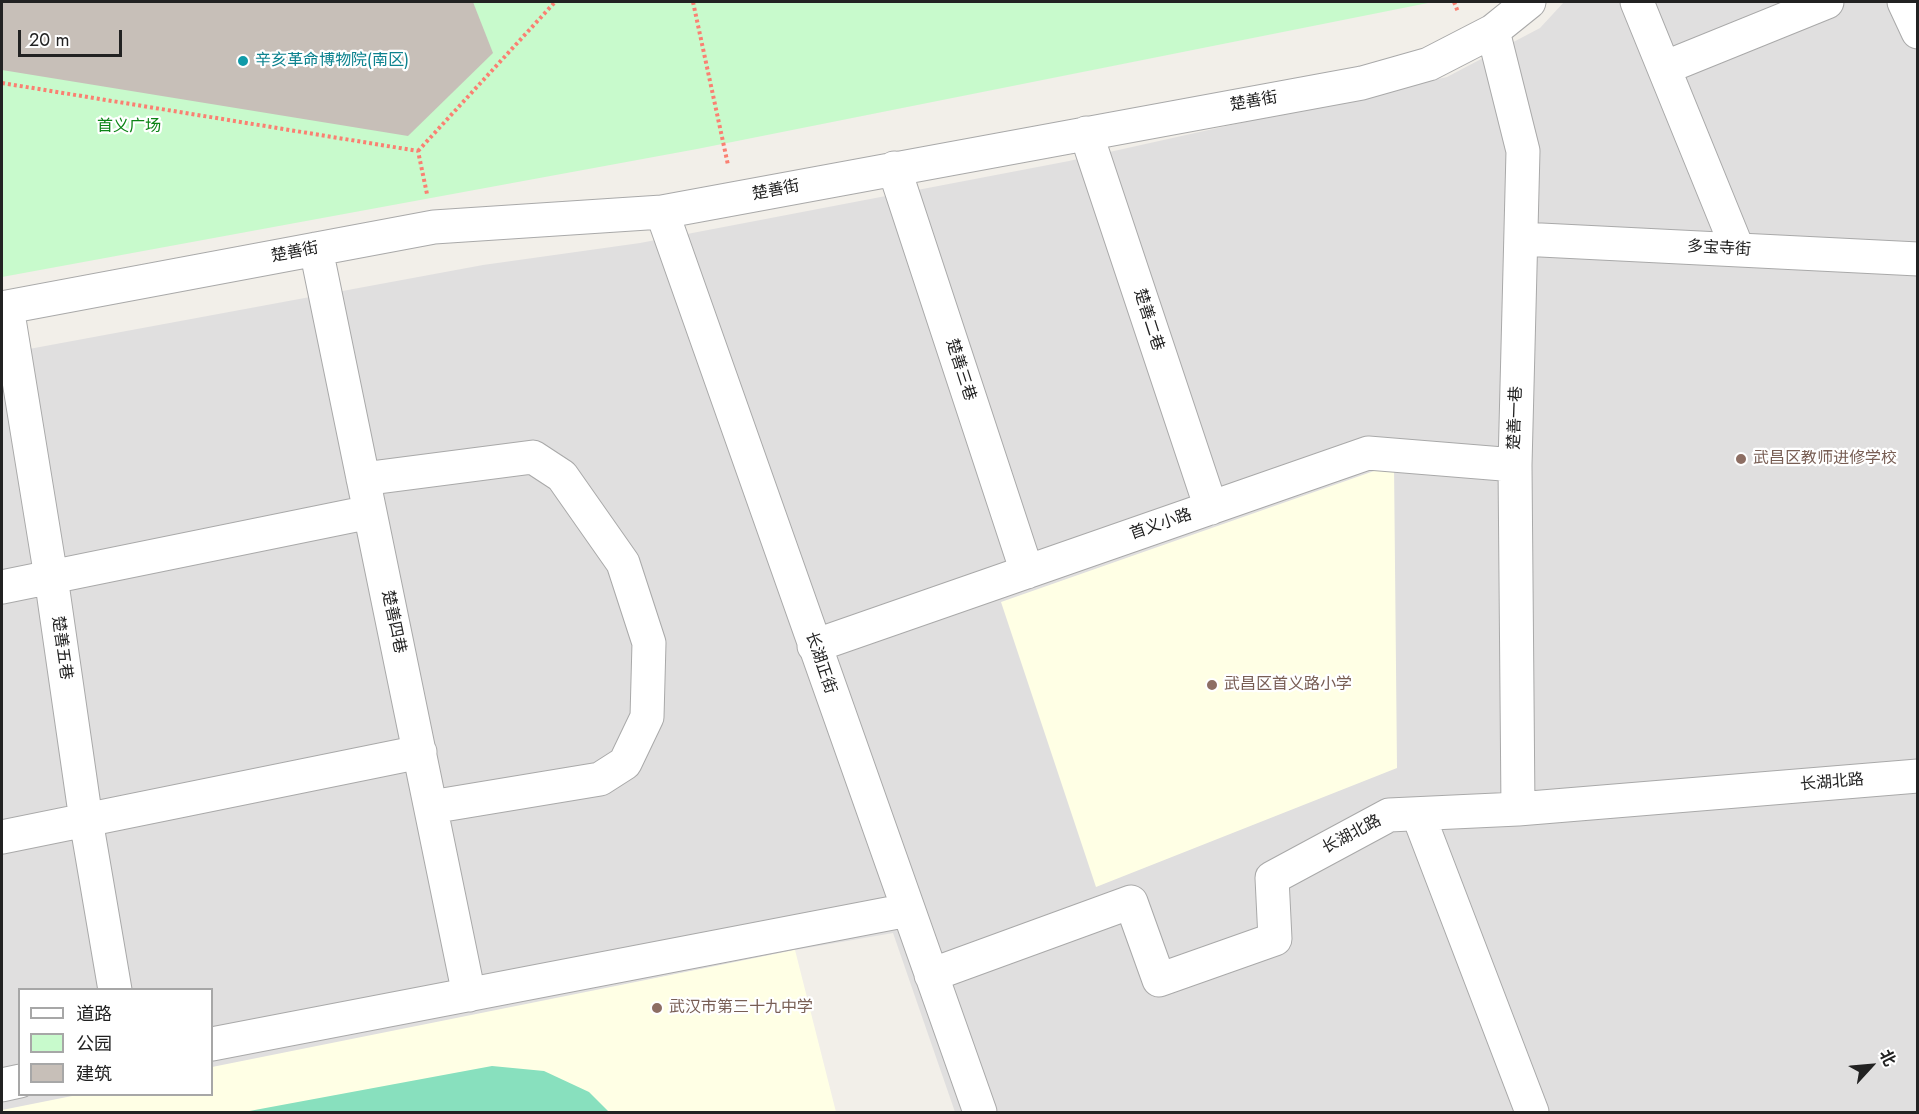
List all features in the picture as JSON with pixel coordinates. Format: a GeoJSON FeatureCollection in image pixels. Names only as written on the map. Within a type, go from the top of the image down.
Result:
{"type":"FeatureCollection","features":[{"type":"Feature","properties":{"kind":"street","name":"楚善街"},"geometry":{"type":"LineString","coordinates":[[4,307],[434,227],[662,212],[1362,83],[1429,64],[1493,31],[1529,2]]}},
{"type":"Feature","properties":{"kind":"street"},"geometry":{"type":"LineString","coordinates":[[1637,2],[1738,250]]}},
{"type":"Feature","properties":{"kind":"street"},"geometry":{"type":"LineString","coordinates":[[1664,68],[1827,2]]}},
{"type":"Feature","properties":{"kind":"street"},"geometry":{"type":"LineString","coordinates":[[1904,2],[1917,32]]}},
{"type":"Feature","properties":{"kind":"street","name":"楚善一巷"},"geometry":{"type":"LineString","coordinates":[[1493,31],[1523,151],[1515,465],[1518,809]]}},
{"type":"Feature","properties":{"kind":"street","name":"楚善二巷"},"geometry":{"type":"LineString","coordinates":[[1086,133],[1210,508]]}},
{"type":"Feature","properties":{"kind":"street","name":"楚善三巷"},"geometry":{"type":"LineString","coordinates":[[894,168],[1027,572]]}},
{"type":"Feature","properties":{"kind":"street","name":"长湖正街"},"geometry":{"type":"LineString","coordinates":[[662,212],[980,1113]]}},
{"type":"Feature","properties":{"kind":"street","name":"多宝寺街"},"geometry":{"type":"LineString","coordinates":[[1521,239],[1917,260]]}},
{"type":"Feature","properties":{"kind":"street","name":"楚善四巷"},"geometry":{"type":"LineString","coordinates":[[316,249],[469,995]]}},
{"type":"Feature","properties":{"kind":"street","name":"楚善五巷"},"geometry":{"type":"LineString","coordinates":[[4,307],[51,577],[86,820],[116,988]]}},
{"type":"Feature","properties":{"kind":"street","name":"首义小路"},"geometry":{"type":"LineString","coordinates":[[814,646],[1368,453],[1515,465]]}},
{"type":"Feature","properties":{"kind":"street"},"geometry":{"type":"LineString","coordinates":[[363,479],[533,457],[561,476],[623,563],[650,643],[647,717],[625,763],[600,779],[430,807]]}},
{"type":"Feature","properties":{"kind":"street"},"geometry":{"type":"LineString","coordinates":[[2,587],[370,512]]}},
{"type":"Feature","properties":{"kind":"street"},"geometry":{"type":"LineString","coordinates":[[2,837],[420,752]]}},
{"type":"Feature","properties":{"kind":"street","name":"长湖北路"},"geometry":{"type":"LineString","coordinates":[[931,975],[1131,902],[1159,980],[1275,939],[1272,878],[1389,815],[1518,809],[1917,776]]}},
{"type":"Feature","properties":{"kind":"street"},"geometry":{"type":"LineString","coordinates":[[1418,814],[1532,1113]]}},
{"type":"Feature","properties":{"kind":"street"},"geometry":{"type":"LineString","coordinates":[[213,1044],[908,910]]}},
{"type":"Feature","properties":{"kind":"street"},"geometry":{"type":"LineString","coordinates":[[2,1084],[18,1081]]}},
{"type":"Feature","properties":{"kind":"path"},"geometry":{"type":"LineString","coordinates":[[418,151],[555,2]]}},
{"type":"Feature","properties":{"kind":"path"},"geometry":{"type":"LineString","coordinates":[[693,2],[735,198]]}},
{"type":"Feature","properties":{"kind":"path"},"geometry":{"type":"LineString","coordinates":[[2,82],[418,151]]}},
{"type":"Feature","properties":{"kind":"path"},"geometry":{"type":"LineString","coordinates":[[418,151],[434,227]]}},
{"type":"Feature","properties":{"kind":"shaded area"},"geometry":{"type":"Polygon","coordinates":[[[1564,2],[1917,2],[1917,1112],[955,1112],[893,933],[795,950],[213,1069],[213,988],[18,988],[18,1096],[81,1096],[2,1112],[2,354],[483,265],[640,243],[1069,161],[1447,77],[1540,28],[1564,2]]]}},
{"type":"Feature","properties":{"kind":"shaded area","name":"武昌区首义路小学"},"geometry":{"type":"Polygon","coordinates":[[[1394,464],[1397,768],[1096,887],[1001,602],[1394,464]]]}},
{"type":"Feature","properties":{"kind":"shaded area","name":"武汉市第三十九中学"},"geometry":{"type":"Polygon","coordinates":[[[795,950],[836,1112],[2,1112],[2,1110],[72,1096],[213,1096],[213,1067],[795,950]]]}},
{"type":"Feature","properties":{"kind":"green space","name":"首义广场"},"geometry":{"type":"Polygon","coordinates":[[[2,2],[1433,2],[697,149],[2,277],[2,2]]]}},
{"type":"Feature","properties":{"kind":"green space"},"geometry":{"type":"Polygon","coordinates":[[[492,1066],[544,1071],[589,1092],[609,1112],[244,1112],[492,1066]]]}},
{"type":"Feature","properties":{"kind":"building","name":"辛亥革命博物院(南区)"},"geometry":{"type":"Polygon","coordinates":[[[2,2],[473,2],[493,53],[408,136],[2,70],[2,2]]]}},
{"type":"Feature","properties":{"kind":"place","name":"辛亥革命博物院(南区)"},"geometry":{"type":"Point","coordinates":[243,61]}},
{"type":"Feature","properties":{"kind":"place","name":"武昌区教师进修学校"},"geometry":{"type":"Point","coordinates":[1741,459]}},
{"type":"Feature","properties":{"kind":"place","name":"武昌区首义路小学"},"geometry":{"type":"Point","coordinates":[1212,685]}},
{"type":"Feature","properties":{"kind":"place","name":"武汉市第三十九中学"},"geometry":{"type":"Point","coordinates":[657,1008]}}]}
